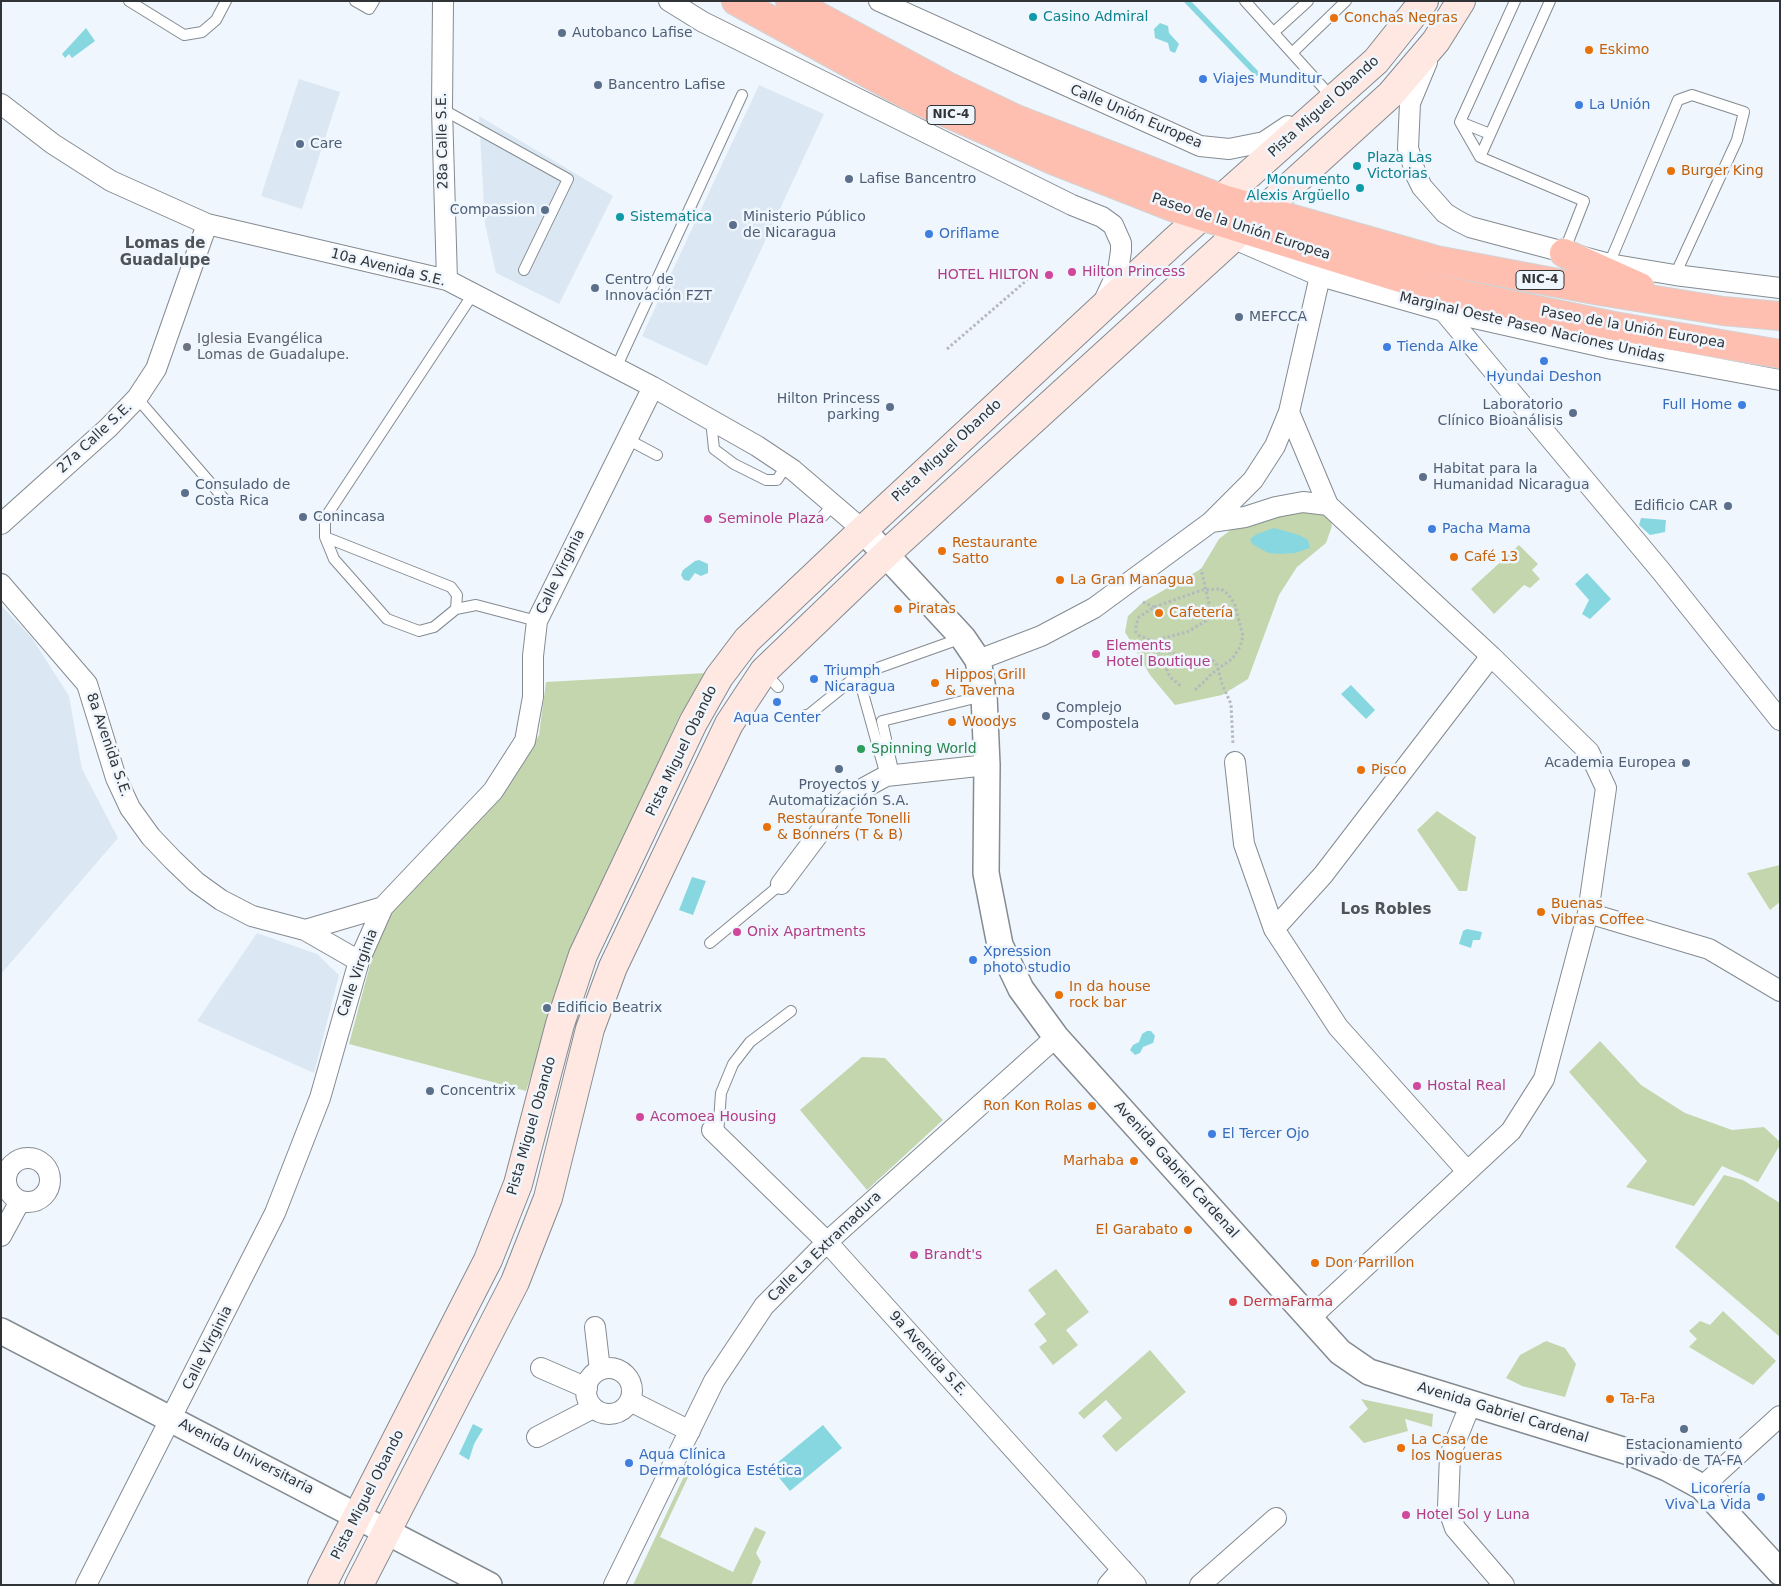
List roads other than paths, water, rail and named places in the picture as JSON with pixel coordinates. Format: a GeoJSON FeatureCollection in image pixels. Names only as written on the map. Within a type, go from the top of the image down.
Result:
{"type":"FeatureCollection","features":[{"type":"Feature","properties":{"kind":"highway","name":"Paseo de la Unión Europea"},"geometry":{"type":"LineString","coordinates":[[736,1],[914,98],[1055,161],[1201,217],[1600,291],[1723,311],[1780,316]]}},
{"type":"Feature","properties":{"kind":"highway","name":"Paseo de la Unión Europea"},"geometry":{"type":"LineString","coordinates":[[790,1],[947,86],[1016,119],[1223,199],[1245,226],[1437,300],[1613,338],[1780,354]]}},
{"type":"Feature","properties":{"kind":"highway"},"geometry":{"type":"LineString","coordinates":[[1564,253],[1635,286],[1723,311]]}},
{"type":"Feature","properties":{"kind":"main road"},"geometry":{"type":"LineString","coordinates":[[359,1585],[519,1272],[548,1198],[590,1030],[613,968],[729,724],[887,554],[1391,94],[1436,41],[1461,1]]}},
{"type":"Feature","properties":{"kind":"main road","name":"Pista Miguel Obando"},"geometry":{"type":"LineString","coordinates":[[322,1585],[488,1260],[518,1184],[560,1024],[584,955],[693,723],[719,677],[747,640],[863,530],[1100,309],[1376,61],[1422,5]]}},
{"type":"Feature","properties":{"kind":"street","name":"28a Calle S.E."},"geometry":{"type":"LineString","coordinates":[[443,1],[442,109],[447,280]]}},
{"type":"Feature","properties":{"kind":"street"},"geometry":{"type":"LineString","coordinates":[[670,1],[703,22],[1072,205],[1102,217],[1113,225],[1121,243],[1118,271],[1100,309]]}},
{"type":"Feature","properties":{"kind":"street","name":"Calle Unión Europea"},"geometry":{"type":"LineString","coordinates":[[879,1],[1200,146],[1229,149],[1264,142],[1279,134],[1328,93],[1422,5]]}},
{"type":"Feature","properties":{"kind":"street"},"geometry":{"type":"LineString","coordinates":[[1436,41],[1416,86],[1408,121],[1408,148],[1416,176],[1422,187],[1445,213],[1464,224],[1609,264],[1675,275],[1780,288]]}},
{"type":"Feature","properties":{"kind":"street","name":"10a Avenida S.E."},"geometry":{"type":"LineString","coordinates":[[1,104],[52,144],[111,181],[207,224],[447,280],[653,387],[711,420],[786,466],[828,510],[863,530]]}},
{"type":"Feature","properties":{"kind":"street","name":"27a Calle S.E."},"geometry":{"type":"LineString","coordinates":[[1,524],[108,428],[137,398],[156,369],[207,224]]}},
{"type":"Feature","properties":{"kind":"street","name":"Marginal Oeste Paseo Naciones Unidas"},"geometry":{"type":"LineString","coordinates":[[1245,226],[1320,276],[1437,300]]}},
{"type":"Feature","properties":{"kind":"street"},"geometry":{"type":"LineString","coordinates":[[978,660],[1040,636],[1094,608],[1211,522],[1253,480],[1275,446],[1289,412],[1320,276]]}},
{"type":"Feature","properties":{"kind":"street"},"geometry":{"type":"LineString","coordinates":[[1437,300],[1780,720]]}},
{"type":"Feature","properties":{"kind":"street","name":"Marginal Oeste Paseo Naciones Unidas"},"geometry":{"type":"LineString","coordinates":[[1613,338],[1780,380]]}},
{"type":"Feature","properties":{"kind":"street","name":"Calle Virginia"},"geometry":{"type":"LineString","coordinates":[[86,1585],[275,1213],[320,1098],[359,961],[383,907],[493,792],[525,741],[532,696],[533,656],[537,621],[653,387]]}},
{"type":"Feature","properties":{"kind":"street"},"geometry":{"type":"LineString","coordinates":[[1289,412],[1328,505],[1590,752],[1606,788],[1588,913],[1544,1079],[1511,1131],[1309,1319]]}},
{"type":"Feature","properties":{"kind":"street"},"geometry":{"type":"LineString","coordinates":[[1211,522],[1245,517],[1276,506],[1303,502],[1328,505]]}},
{"type":"Feature","properties":{"kind":"street","name":"Avenida Gabriel Cardenal"},"geometry":{"type":"LineString","coordinates":[[863,530],[963,638],[978,660],[984,696],[987,765],[986,873],[1000,945],[1021,989],[1056,1037],[1340,1352],[1369,1372],[1628,1452],[1668,1468],[1702,1487],[1780,1572]]}},
{"type":"Feature","properties":{"kind":"street","name":"8a Avenida S.E."},"geometry":{"type":"LineString","coordinates":[[1,584],[87,684],[116,778],[130,808],[151,837],[196,882],[221,900],[252,916],[305,930],[359,961]]}},
{"type":"Feature","properties":{"kind":"street"},"geometry":{"type":"LineString","coordinates":[[1274,930],[1323,875],[1490,656]]}},
{"type":"Feature","properties":{"kind":"street"},"geometry":{"type":"LineString","coordinates":[[1235,762],[1244,844],[1274,930],[1338,1027],[1467,1171]]}},
{"type":"Feature","properties":{"kind":"street"},"geometry":{"type":"LineString","coordinates":[[781,884],[835,812],[853,794],[890,775],[987,765]]}},
{"type":"Feature","properties":{"kind":"street"},"geometry":{"type":"LineString","coordinates":[[305,930],[383,907]]}},
{"type":"Feature","properties":{"kind":"street"},"geometry":{"type":"LineString","coordinates":[[1588,913],[1709,949],[1780,991]]}},
{"type":"Feature","properties":{"kind":"street","name":"Calle La Extramadura"},"geometry":{"type":"LineString","coordinates":[[614,1585],[714,1381],[764,1306],[827,1242],[1056,1037]]}},
{"type":"Feature","properties":{"kind":"street","name":"9a Avenida S.E."},"geometry":{"type":"LineString","coordinates":[[715,1133],[827,1242],[1136,1585]]}},
{"type":"Feature","properties":{"kind":"street"},"geometry":{"type":"LineString","coordinates":[[1,1236],[20,1201]]}},
{"type":"Feature","properties":{"kind":"street"},"geometry":{"type":"LineString","coordinates":[[595,1327],[600,1370]]}},
{"type":"Feature","properties":{"kind":"street","name":"Avenida Universitaria"},"geometry":{"type":"LineString","coordinates":[[1,1332],[489,1585]]}},
{"type":"Feature","properties":{"kind":"street"},"geometry":{"type":"LineString","coordinates":[[541,1368],[587,1388]]}},
{"type":"Feature","properties":{"kind":"street"},"geometry":{"type":"LineString","coordinates":[[616,1369],[623,1373],[632,1386],[630,1401],[626,1407],[614,1414],[599,1412],[593,1408],[587,1395],[587,1388],[594,1375],[600,1370],[616,1369]]}},
{"type":"Feature","properties":{"kind":"street"},"geometry":{"type":"LineString","coordinates":[[630,1401],[690,1431]]}},
{"type":"Feature","properties":{"kind":"street"},"geometry":{"type":"LineString","coordinates":[[1471,1403],[1450,1455],[1448,1508],[1455,1528],[1504,1585]]}},
{"type":"Feature","properties":{"kind":"street"},"geometry":{"type":"LineString","coordinates":[[537,1436],[593,1408]]}},
{"type":"Feature","properties":{"kind":"street"},"geometry":{"type":"LineString","coordinates":[[1702,1487],[1780,1416]]}},
{"type":"Feature","properties":{"kind":"street"},"geometry":{"type":"LineString","coordinates":[[1200,1585],[1276,1518]]}},
{"type":"Feature","properties":{"kind":"street"},"geometry":{"type":"LineString","coordinates":[[1108,1585],[1122,1569]]}},
{"type":"Feature","properties":{"kind":"lane"},"geometry":{"type":"LineString","coordinates":[[129,1],[184,35],[202,32],[216,20],[226,1]]}},
{"type":"Feature","properties":{"kind":"lane"},"geometry":{"type":"LineString","coordinates":[[355,1],[369,9],[374,1]]}},
{"type":"Feature","properties":{"kind":"lane"},"geometry":{"type":"LineString","coordinates":[[1274,32],[1308,1]]}},
{"type":"Feature","properties":{"kind":"lane"},"geometry":{"type":"LineString","coordinates":[[1292,53],[1346,1]]}},
{"type":"Feature","properties":{"kind":"lane"},"geometry":{"type":"LineString","coordinates":[[1460,122],[1516,1]]}},
{"type":"Feature","properties":{"kind":"lane"},"geometry":{"type":"LineString","coordinates":[[1480,156],[1550,1]]}},
{"type":"Feature","properties":{"kind":"lane"},"geometry":{"type":"LineString","coordinates":[[1248,2],[1328,93]]}},
{"type":"Feature","properties":{"kind":"lane"},"geometry":{"type":"LineString","coordinates":[[616,368],[742,95]]}},
{"type":"Feature","properties":{"kind":"lane"},"geometry":{"type":"LineString","coordinates":[[1609,264],[1678,100],[1692,95],[1744,112],[1737,140],[1675,275]]}},
{"type":"Feature","properties":{"kind":"lane"},"geometry":{"type":"LineString","coordinates":[[442,109],[568,179],[524,270]]}},
{"type":"Feature","properties":{"kind":"lane"},"geometry":{"type":"LineString","coordinates":[[1460,122],[1490,134]]}},
{"type":"Feature","properties":{"kind":"lane"},"geometry":{"type":"LineString","coordinates":[[1460,122],[1480,156],[1584,201],[1564,253]]}},
{"type":"Feature","properties":{"kind":"lane"},"geometry":{"type":"LineString","coordinates":[[473,294],[325,518],[325,538],[334,560],[387,619],[419,631],[434,627],[456,609],[476,606],[537,621]]}},
{"type":"Feature","properties":{"kind":"lane"},"geometry":{"type":"LineString","coordinates":[[137,398],[226,501]]}},
{"type":"Feature","properties":{"kind":"lane"},"geometry":{"type":"LineString","coordinates":[[711,420],[714,449],[734,464],[766,480],[777,480],[786,466]]}},
{"type":"Feature","properties":{"kind":"lane"},"geometry":{"type":"LineString","coordinates":[[627,439],[658,455]]}},
{"type":"Feature","properties":{"kind":"lane"},"geometry":{"type":"LineString","coordinates":[[325,538],[451,588],[457,595],[456,609]]}},
{"type":"Feature","properties":{"kind":"lane"},"geometry":{"type":"LineString","coordinates":[[805,715],[806,717],[858,675],[963,638]]}},
{"type":"Feature","properties":{"kind":"lane"},"geometry":{"type":"LineString","coordinates":[[858,675],[890,775]]}},
{"type":"Feature","properties":{"kind":"lane"},"geometry":{"type":"LineString","coordinates":[[890,775],[882,721],[984,696]]}},
{"type":"Feature","properties":{"kind":"lane"},"geometry":{"type":"LineString","coordinates":[[710,942],[781,884]]}},
{"type":"Feature","properties":{"kind":"lane"},"geometry":{"type":"LineString","coordinates":[[715,1133],[721,1093],[733,1064],[750,1042],[791,1011]]}},
{"type":"Feature","properties":{"kind":"water"},"geometry":{"type":"Polygon","coordinates":[[[1160,23],[1168,26],[1169,33],[1179,44],[1175,53],[1170,51],[1168,43],[1155,38],[1154,29],[1160,23]]]}},
{"type":"Feature","properties":{"kind":"water"},"geometry":{"type":"Polygon","coordinates":[[[86,28],[95,41],[72,58],[69,54],[65,58],[62,54],[86,28]]]}},
{"type":"Feature","properties":{"kind":"water"},"geometry":{"type":"Polygon","coordinates":[[[1641,518],[1666,520],[1665,532],[1650,535],[1639,525],[1641,518]]]}},
{"type":"Feature","properties":{"kind":"water"},"geometry":{"type":"Polygon","coordinates":[[[1274,528],[1299,535],[1308,540],[1310,548],[1295,553],[1280,554],[1268,553],[1252,544],[1250,539],[1257,534],[1274,528]]]}},
{"type":"Feature","properties":{"kind":"water"},"geometry":{"type":"Polygon","coordinates":[[[699,560],[708,564],[708,573],[701,576],[695,573],[689,581],[684,580],[681,575],[683,570],[699,560]]]}},
{"type":"Feature","properties":{"kind":"water"},"geometry":{"type":"Polygon","coordinates":[[[1587,573],[1611,599],[1590,619],[1582,614],[1589,600],[1575,584],[1587,573]]]}},
{"type":"Feature","properties":{"kind":"water"},"geometry":{"type":"Polygon","coordinates":[[[1351,685],[1375,710],[1366,719],[1341,694],[1351,685]]]}},
{"type":"Feature","properties":{"kind":"water"},"geometry":{"type":"Polygon","coordinates":[[[692,877],[706,881],[693,915],[679,910],[692,877]]]}},
{"type":"Feature","properties":{"kind":"water"},"geometry":{"type":"Polygon","coordinates":[[[1467,929],[1482,932],[1480,940],[1473,940],[1471,948],[1459,944],[1463,931],[1467,929]]]}},
{"type":"Feature","properties":{"kind":"water"},"geometry":{"type":"Polygon","coordinates":[[[1151,1031],[1155,1036],[1153,1043],[1143,1047],[1140,1053],[1135,1055],[1130,1050],[1133,1045],[1139,1042],[1142,1034],[1151,1031]]]}},
{"type":"Feature","properties":{"kind":"water"},"geometry":{"type":"Polygon","coordinates":[[[473,1424],[483,1429],[474,1444],[469,1460],[459,1454],[473,1424]]]}},
{"type":"Feature","properties":{"kind":"water"},"geometry":{"type":"Polygon","coordinates":[[[823,1425],[842,1448],[790,1491],[771,1468],[823,1425]]]}},
{"type":"Feature","properties":{"kind":"waterway"},"geometry":{"type":"LineString","coordinates":[[1187,1],[1256,73]]}},
{"type":"Feature","properties":{"kind":"place","name":"Casino Admiral"},"geometry":{"type":"Point","coordinates":[1033,17]}},
{"type":"Feature","properties":{"kind":"place","name":"Conchas Negras"},"geometry":{"type":"Point","coordinates":[1334,18]}},
{"type":"Feature","properties":{"kind":"place","name":"Autobanco Lafise"},"geometry":{"type":"Point","coordinates":[562,33]}},
{"type":"Feature","properties":{"kind":"place","name":"Eskimo"},"geometry":{"type":"Point","coordinates":[1589,50]}},
{"type":"Feature","properties":{"kind":"place","name":"Viajes Munditur"},"geometry":{"type":"Point","coordinates":[1203,79]}},
{"type":"Feature","properties":{"kind":"place","name":"Bancentro Lafise"},"geometry":{"type":"Point","coordinates":[598,85]}},
{"type":"Feature","properties":{"kind":"place","name":"La Unión"},"geometry":{"type":"Point","coordinates":[1579,105]}},
{"type":"Feature","properties":{"kind":"place","name":"Care"},"geometry":{"type":"Point","coordinates":[300,144]}},
{"type":"Feature","properties":{"kind":"place","name":"Plaza Las Victorias"},"geometry":{"type":"Point","coordinates":[1357,166]}},
{"type":"Feature","properties":{"kind":"place","name":"Burger King"},"geometry":{"type":"Point","coordinates":[1671,171]}},
{"type":"Feature","properties":{"kind":"place","name":"Lafise Bancentro"},"geometry":{"type":"Point","coordinates":[849,179]}},
{"type":"Feature","properties":{"kind":"place","name":"Monumento Alexis Argüello"},"geometry":{"type":"Point","coordinates":[1360,188]}},
{"type":"Feature","properties":{"kind":"place","name":"Compassion"},"geometry":{"type":"Point","coordinates":[545,210]}},
{"type":"Feature","properties":{"kind":"place","name":"Sistematica"},"geometry":{"type":"Point","coordinates":[620,217]}},
{"type":"Feature","properties":{"kind":"place","name":"Ministerio Público de Nicaragua"},"geometry":{"type":"Point","coordinates":[733,225]}},
{"type":"Feature","properties":{"kind":"place","name":"Oriflame"},"geometry":{"type":"Point","coordinates":[929,234]}},
{"type":"Feature","properties":{"kind":"place","name":"Hilton Princess"},"geometry":{"type":"Point","coordinates":[1072,272]}},
{"type":"Feature","properties":{"kind":"place","name":"HOTEL HILTON"},"geometry":{"type":"Point","coordinates":[1049,275]}},
{"type":"Feature","properties":{"kind":"place","name":"Centro de Innovación FZT"},"geometry":{"type":"Point","coordinates":[595,288]}},
{"type":"Feature","properties":{"kind":"place","name":"MEFCCA"},"geometry":{"type":"Point","coordinates":[1239,317]}},
{"type":"Feature","properties":{"kind":"place","name":"Iglesia Evangélica Lomas de Guadalupe."},"geometry":{"type":"Point","coordinates":[187,347]}},
{"type":"Feature","properties":{"kind":"place","name":"Tienda Alke"},"geometry":{"type":"Point","coordinates":[1387,347]}},
{"type":"Feature","properties":{"kind":"place","name":"Hyundai Deshon"},"geometry":{"type":"Point","coordinates":[1544,361]}},
{"type":"Feature","properties":{"kind":"place","name":"Full Home"},"geometry":{"type":"Point","coordinates":[1742,405]}},
{"type":"Feature","properties":{"kind":"place","name":"Hilton Princess parking"},"geometry":{"type":"Point","coordinates":[890,407]}},
{"type":"Feature","properties":{"kind":"place","name":"Laboratorio Clínico Bioanálisis"},"geometry":{"type":"Point","coordinates":[1573,413]}},
{"type":"Feature","properties":{"kind":"place","name":"Habitat para la Humanidad Nicaragua"},"geometry":{"type":"Point","coordinates":[1423,477]}},
{"type":"Feature","properties":{"kind":"place","name":"Consulado de Costa Rica"},"geometry":{"type":"Point","coordinates":[185,493]}},
{"type":"Feature","properties":{"kind":"place","name":"Edificio CAR"},"geometry":{"type":"Point","coordinates":[1728,506]}},
{"type":"Feature","properties":{"kind":"place","name":"Conincasa"},"geometry":{"type":"Point","coordinates":[303,517]}},
{"type":"Feature","properties":{"kind":"place","name":"Seminole Plaza"},"geometry":{"type":"Point","coordinates":[708,519]}},
{"type":"Feature","properties":{"kind":"place","name":"Pacha Mama"},"geometry":{"type":"Point","coordinates":[1432,529]}},
{"type":"Feature","properties":{"kind":"place","name":"Restaurante Satto"},"geometry":{"type":"Point","coordinates":[942,551]}},
{"type":"Feature","properties":{"kind":"place","name":"Café 13"},"geometry":{"type":"Point","coordinates":[1454,557]}},
{"type":"Feature","properties":{"kind":"place","name":"La Gran Managua"},"geometry":{"type":"Point","coordinates":[1060,580]}},
{"type":"Feature","properties":{"kind":"place","name":"Piratas"},"geometry":{"type":"Point","coordinates":[898,609]}},
{"type":"Feature","properties":{"kind":"place","name":"Cafetería"},"geometry":{"type":"Point","coordinates":[1159,613]}},
{"type":"Feature","properties":{"kind":"place","name":"Elements Hotel Boutique"},"geometry":{"type":"Point","coordinates":[1096,654]}},
{"type":"Feature","properties":{"kind":"place","name":"Triumph Nicaragua"},"geometry":{"type":"Point","coordinates":[814,679]}},
{"type":"Feature","properties":{"kind":"place","name":"Hippos Grill & Taverna"},"geometry":{"type":"Point","coordinates":[935,683]}},
{"type":"Feature","properties":{"kind":"place","name":"Aqua Center"},"geometry":{"type":"Point","coordinates":[777,702]}},
{"type":"Feature","properties":{"kind":"place","name":"Complejo Compostela"},"geometry":{"type":"Point","coordinates":[1046,716]}},
{"type":"Feature","properties":{"kind":"place","name":"Woodys"},"geometry":{"type":"Point","coordinates":[952,722]}},
{"type":"Feature","properties":{"kind":"place","name":"Spinning World"},"geometry":{"type":"Point","coordinates":[861,749]}},
{"type":"Feature","properties":{"kind":"place","name":"Academia Europea"},"geometry":{"type":"Point","coordinates":[1686,763]}},
{"type":"Feature","properties":{"kind":"place","name":"Proyectos y Automatización S.A."},"geometry":{"type":"Point","coordinates":[839,769]}},
{"type":"Feature","properties":{"kind":"place","name":"Pisco"},"geometry":{"type":"Point","coordinates":[1361,770]}},
{"type":"Feature","properties":{"kind":"place","name":"Restaurante Tonelli & Bonners (T & B)"},"geometry":{"type":"Point","coordinates":[767,827]}},
{"type":"Feature","properties":{"kind":"place","name":"Buenas Vibras Coffee"},"geometry":{"type":"Point","coordinates":[1541,912]}},
{"type":"Feature","properties":{"kind":"place","name":"Onix Apartments"},"geometry":{"type":"Point","coordinates":[737,932]}},
{"type":"Feature","properties":{"kind":"place","name":"Xpression photo studio"},"geometry":{"type":"Point","coordinates":[973,960]}},
{"type":"Feature","properties":{"kind":"place","name":"In da house rock bar"},"geometry":{"type":"Point","coordinates":[1059,995]}},
{"type":"Feature","properties":{"kind":"place","name":"Edificio Beatrix"},"geometry":{"type":"Point","coordinates":[547,1008]}},
{"type":"Feature","properties":{"kind":"place","name":"Hostal Real"},"geometry":{"type":"Point","coordinates":[1417,1086]}},
{"type":"Feature","properties":{"kind":"place","name":"Concentrix"},"geometry":{"type":"Point","coordinates":[430,1091]}},
{"type":"Feature","properties":{"kind":"place","name":"Ron Kon Rolas"},"geometry":{"type":"Point","coordinates":[1092,1106]}},
{"type":"Feature","properties":{"kind":"place","name":"Acomoea Housing"},"geometry":{"type":"Point","coordinates":[640,1117]}},
{"type":"Feature","properties":{"kind":"place","name":"El Tercer Ojo"},"geometry":{"type":"Point","coordinates":[1212,1134]}},
{"type":"Feature","properties":{"kind":"place","name":"Marhaba"},"geometry":{"type":"Point","coordinates":[1134,1161]}},
{"type":"Feature","properties":{"kind":"place","name":"El Garabato"},"geometry":{"type":"Point","coordinates":[1188,1230]}},
{"type":"Feature","properties":{"kind":"place","name":"Brandt's"},"geometry":{"type":"Point","coordinates":[914,1255]}},
{"type":"Feature","properties":{"kind":"place","name":"Don Parrillon"},"geometry":{"type":"Point","coordinates":[1315,1263]}},
{"type":"Feature","properties":{"kind":"place","name":"DermaFarma"},"geometry":{"type":"Point","coordinates":[1233,1302]}},
{"type":"Feature","properties":{"kind":"place","name":"Ta-Fa"},"geometry":{"type":"Point","coordinates":[1610,1399]}},
{"type":"Feature","properties":{"kind":"place","name":"Estacionamiento privado de TA-FA"},"geometry":{"type":"Point","coordinates":[1684,1429]}},
{"type":"Feature","properties":{"kind":"place","name":"La Casa de los Nogueras"},"geometry":{"type":"Point","coordinates":[1401,1448]}},
{"type":"Feature","properties":{"kind":"place","name":"Aqua Clínica Dermatológica Estética"},"geometry":{"type":"Point","coordinates":[629,1463]}},
{"type":"Feature","properties":{"kind":"place","name":"Licorería Viva La Vida"},"geometry":{"type":"Point","coordinates":[1761,1497]}},
{"type":"Feature","properties":{"kind":"place","name":"Hotel Sol y Luna"},"geometry":{"type":"Point","coordinates":[1406,1515]}},
{"type":"Feature","properties":{"kind":"district","name":"Lomas de Guadalupe"},"geometry":{"type":"Point","coordinates":[165,252]}},
{"type":"Feature","properties":{"kind":"district","name":"Los Robles"},"geometry":{"type":"Point","coordinates":[1386,910]}}]}
